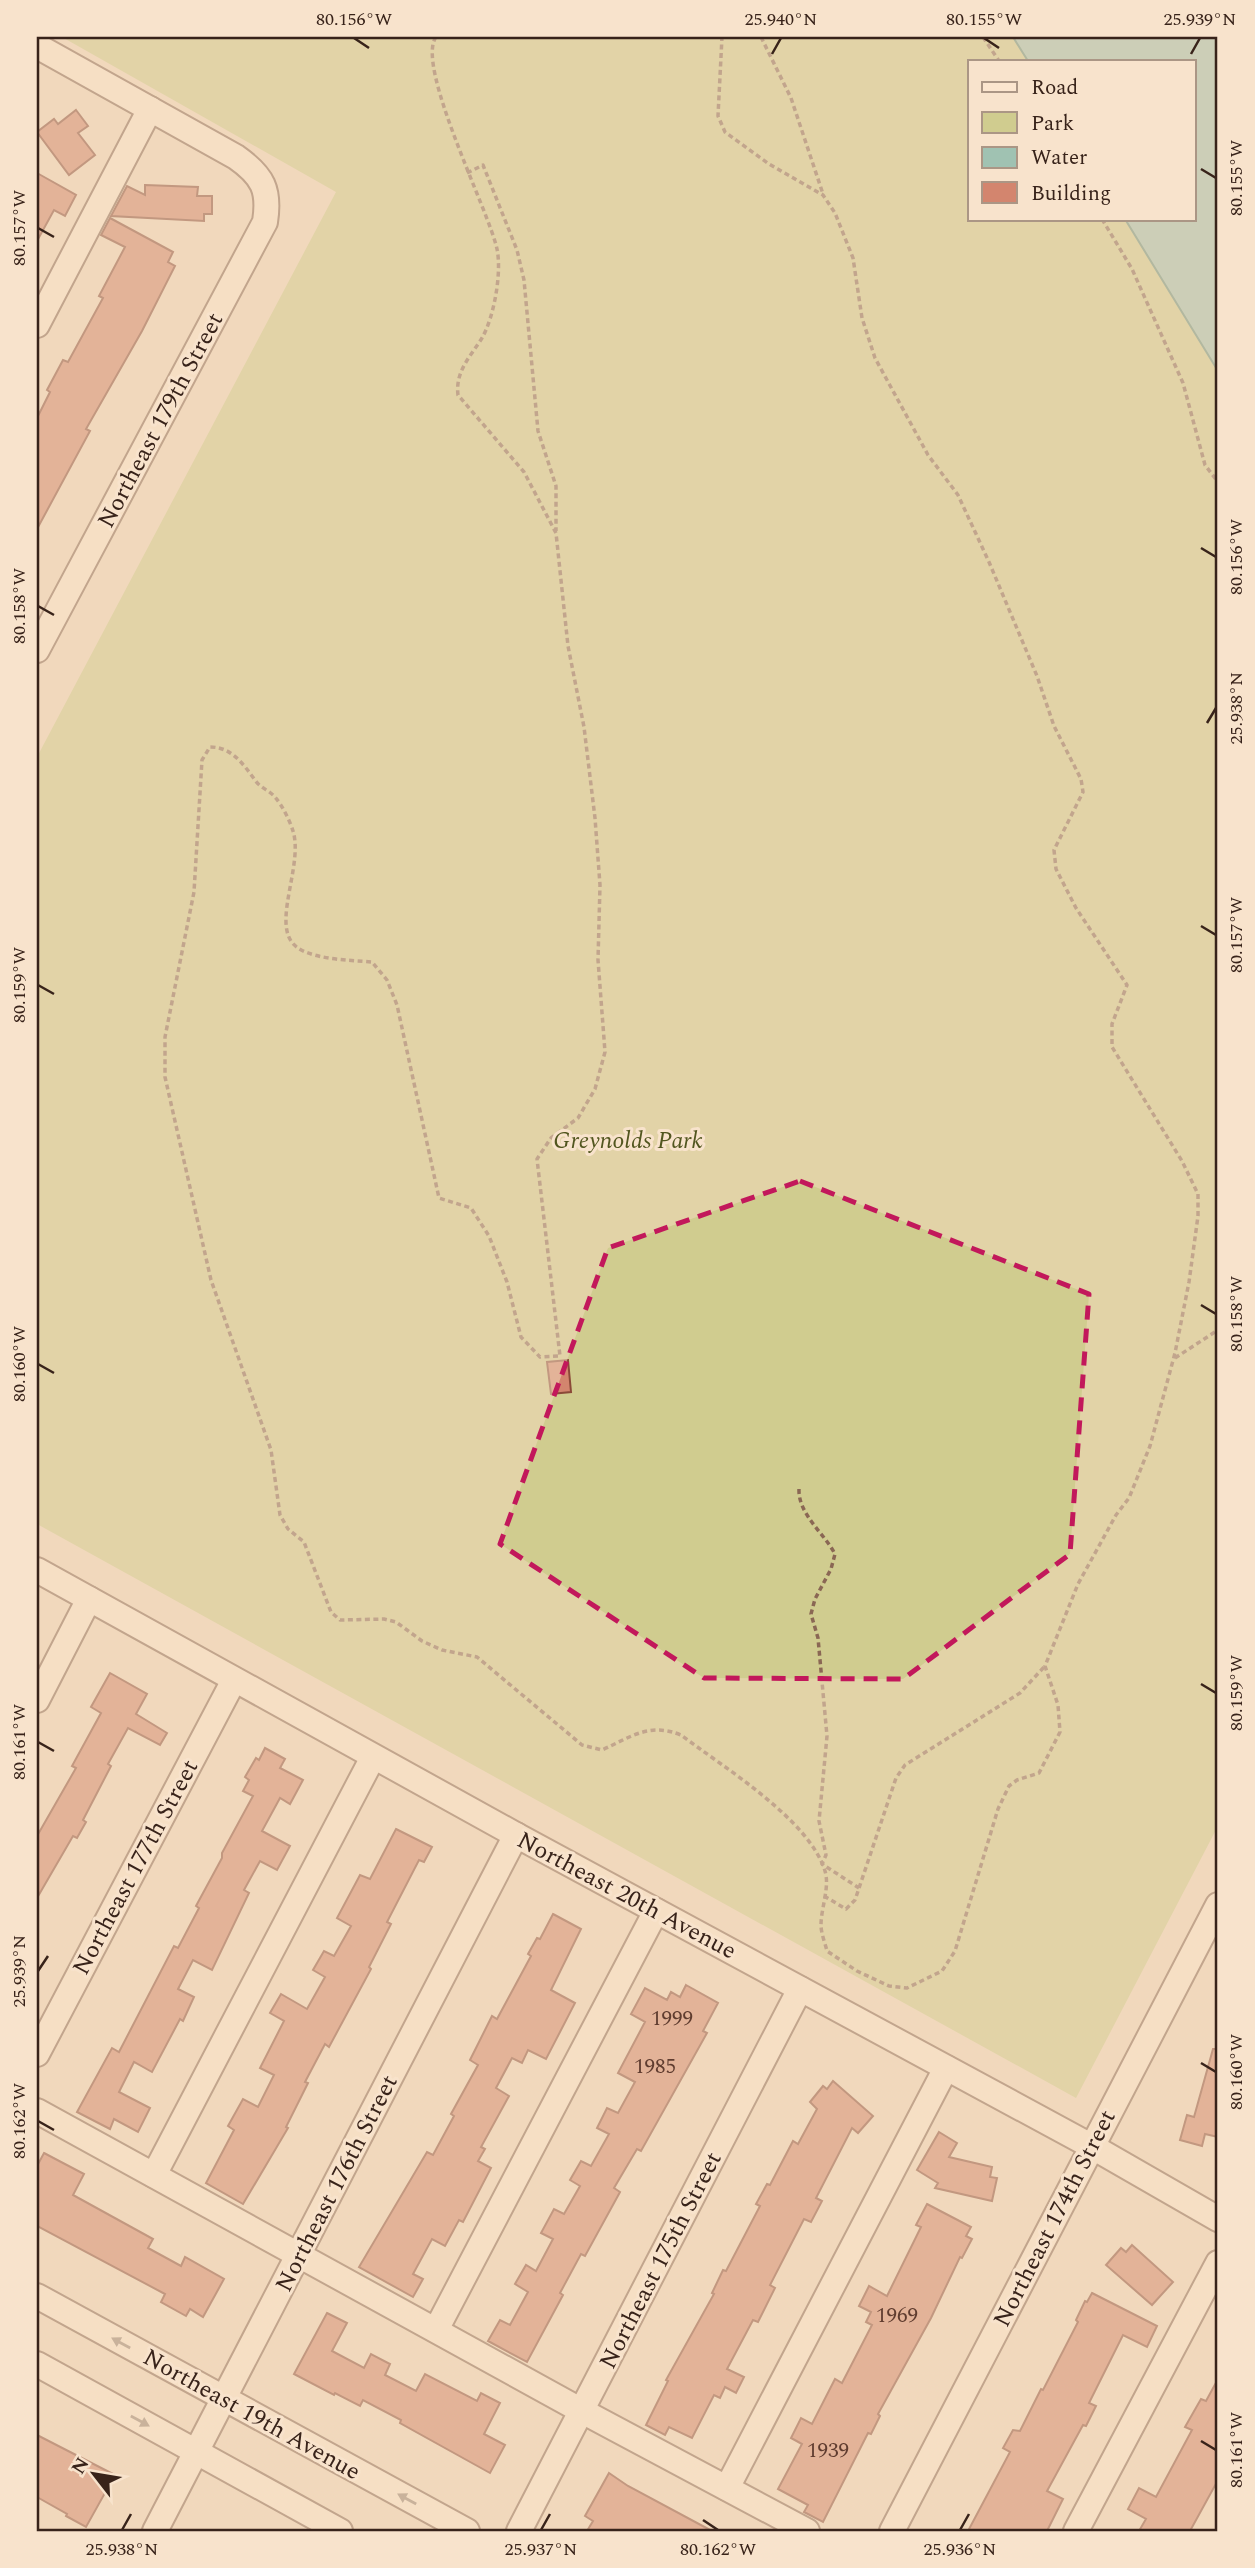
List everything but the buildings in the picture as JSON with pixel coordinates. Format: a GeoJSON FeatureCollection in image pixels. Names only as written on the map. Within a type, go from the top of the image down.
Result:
{"type":"FeatureCollection","features":[{"type":"Feature","properties":{"kind":"street"},"geometry":{"type":"LineString","coordinates":[[37,46],[150,109],[37,325]]}},
{"type":"Feature","properties":{"kind":"street","name":"Northeast 179th Street"},"geometry":{"type":"LineString","coordinates":[[37,650],[265,222],[267,196],[257,174],[236,157],[150,109]]}},
{"type":"Feature","properties":{"kind":"street","name":"Northeast 20th Avenue"},"geometry":{"type":"LineString","coordinates":[[37,1570],[373,1757],[1091,2146],[1218,2219]]}},
{"type":"Feature","properties":{"kind":"street"},"geometry":{"type":"LineString","coordinates":[[37,1700],[89,1600]]}},
{"type":"Feature","properties":{"kind":"street","name":"Northeast 177th Street"},"geometry":{"type":"LineString","coordinates":[[37,2054],[234,1679]]}},
{"type":"Feature","properties":{"kind":"street"},"geometry":{"type":"LineString","coordinates":[[154,2175],[373,1757]]}},
{"type":"Feature","properties":{"kind":"street","name":"Northeast 176th Street"},"geometry":{"type":"LineString","coordinates":[[155,2531],[516,1835]]}},
{"type":"Feature","properties":{"kind":"street","name":"Northeast 174th Street"},"geometry":{"type":"LineString","coordinates":[[892,2531],[1218,1905]]}},
{"type":"Feature","properties":{"kind":"street"},"geometry":{"type":"LineString","coordinates":[[436,2330],[656,1911]]}},
{"type":"Feature","properties":{"kind":"street","name":"Northeast 175th Street"},"geometry":{"type":"LineString","coordinates":[[519,2531],[800,1989]]}},
{"type":"Feature","properties":{"kind":"street"},"geometry":{"type":"LineString","coordinates":[[727,2488],[946,2068]]}},
{"type":"Feature","properties":{"kind":"street"},"geometry":{"type":"LineString","coordinates":[[37,2112],[582,2411],[807,2531]]}},
{"type":"Feature","properties":{"kind":"street"},"geometry":{"type":"LineString","coordinates":[[1076,2531],[1218,2263]]}},
{"type":"Feature","properties":{"kind":"street","name":"Northeast 19th Avenue"},"geometry":{"type":"LineString","coordinates":[[37,2296],[467,2531]]}},
{"type":"Feature","properties":{"kind":"street"},"geometry":{"type":"LineString","coordinates":[[37,2364],[340,2531]]}},
{"type":"Feature","properties":{"kind":"path"},"geometry":{"type":"LineString","coordinates":[[436,37],[432,42],[434,72],[467,173],[497,250],[498,281],[492,314],[483,336],[462,366],[456,384],[458,395],[524,472],[556,533]]}},
{"type":"Feature","properties":{"kind":"path"},"geometry":{"type":"LineString","coordinates":[[722,37],[718,116],[725,132],[769,164],[823,195]]}},
{"type":"Feature","properties":{"kind":"path"},"geometry":{"type":"LineString","coordinates":[[761,37],[791,98],[823,195],[835,213],[853,258],[862,318],[875,358],[928,455],[958,495],[1037,676],[1054,726],[1081,779],[1083,792],[1054,850],[1056,869],[1076,908],[1127,985],[1112,1024],[1112,1047],[1182,1161],[1198,1194],[1189,1282],[1173,1359],[1150,1446],[1129,1498],[1116,1514],[1078,1584],[1045,1666],[1020,1693],[905,1765],[896,1777],[855,1900],[846,1909],[824,1896]]}},
{"type":"Feature","properties":{"kind":"path"},"geometry":{"type":"LineString","coordinates":[[983,37],[998,60]]}},
{"type":"Feature","properties":{"kind":"path"},"geometry":{"type":"LineString","coordinates":[[467,173],[483,165],[517,250],[524,280],[538,431],[556,486],[556,533],[568,646],[583,727],[595,818],[600,885],[598,960],[606,1052],[595,1089],[578,1118],[551,1138],[537,1159],[560,1356],[540,1357],[521,1337],[502,1270],[489,1236],[471,1208],[439,1198],[397,1005],[387,980],[372,962],[307,954],[291,943],[284,923],[294,877],[293,831],[275,796],[258,785],[240,760],[221,747],[210,747],[202,760],[194,892],[165,1037],[165,1077],[211,1280],[271,1450],[280,1515],[288,1529],[303,1542],[331,1612],[340,1620],[384,1619],[396,1622],[422,1641],[442,1650],[477,1657],[582,1745],[595,1750],[602,1750],[649,1729],[665,1729],[681,1735],[768,1800],[817,1854],[826,1873],[821,1926],[827,1951],[857,1971],[889,1986],[907,1988],[942,1971],[955,1951],[999,1809],[1009,1786],[1017,1780],[1039,1773],[1060,1732],[1058,1705],[1045,1666]]}},
{"type":"Feature","properties":{"kind":"path"},"geometry":{"type":"LineString","coordinates":[[1103,220],[1132,269],[1183,383],[1205,465],[1218,482]]}},
{"type":"Feature","properties":{"kind":"path"},"geometry":{"type":"LineString","coordinates":[[1173,1359],[1218,1330]]}},
{"type":"Feature","properties":{"kind":"path"},"geometry":{"type":"LineString","coordinates":[[799,1489],[799,1500],[827,1538],[835,1554],[811,1614],[818,1637],[827,1736],[819,1821],[826,1855],[822,1864]]}},
{"type":"Feature","properties":{"kind":"path"},"geometry":{"type":"LineString","coordinates":[[822,1864],[859,1888]]}},
{"type":"Feature","properties":{"kind":"highlighted area"},"geometry":{"type":"Polygon","coordinates":[[[800,1181],[1089,1294],[1070,1554],[903,1679],[704,1678],[500,1544],[608,1248],[800,1181]]]}},
{"type":"Feature","properties":{"kind":"green space","name":"Greynolds Park"},"geometry":{"type":"Polygon","coordinates":[[[62,37],[1218,37],[1218,1826],[1076,2098],[37,1524],[37,757],[336,192],[62,37]]]}},
{"type":"Feature","properties":{"kind":"water"},"geometry":{"type":"Polygon","coordinates":[[[1013,37],[1218,37],[1218,371],[1126,220],[1196,220],[1196,60],[1027,60],[1013,37]]]}}]}
